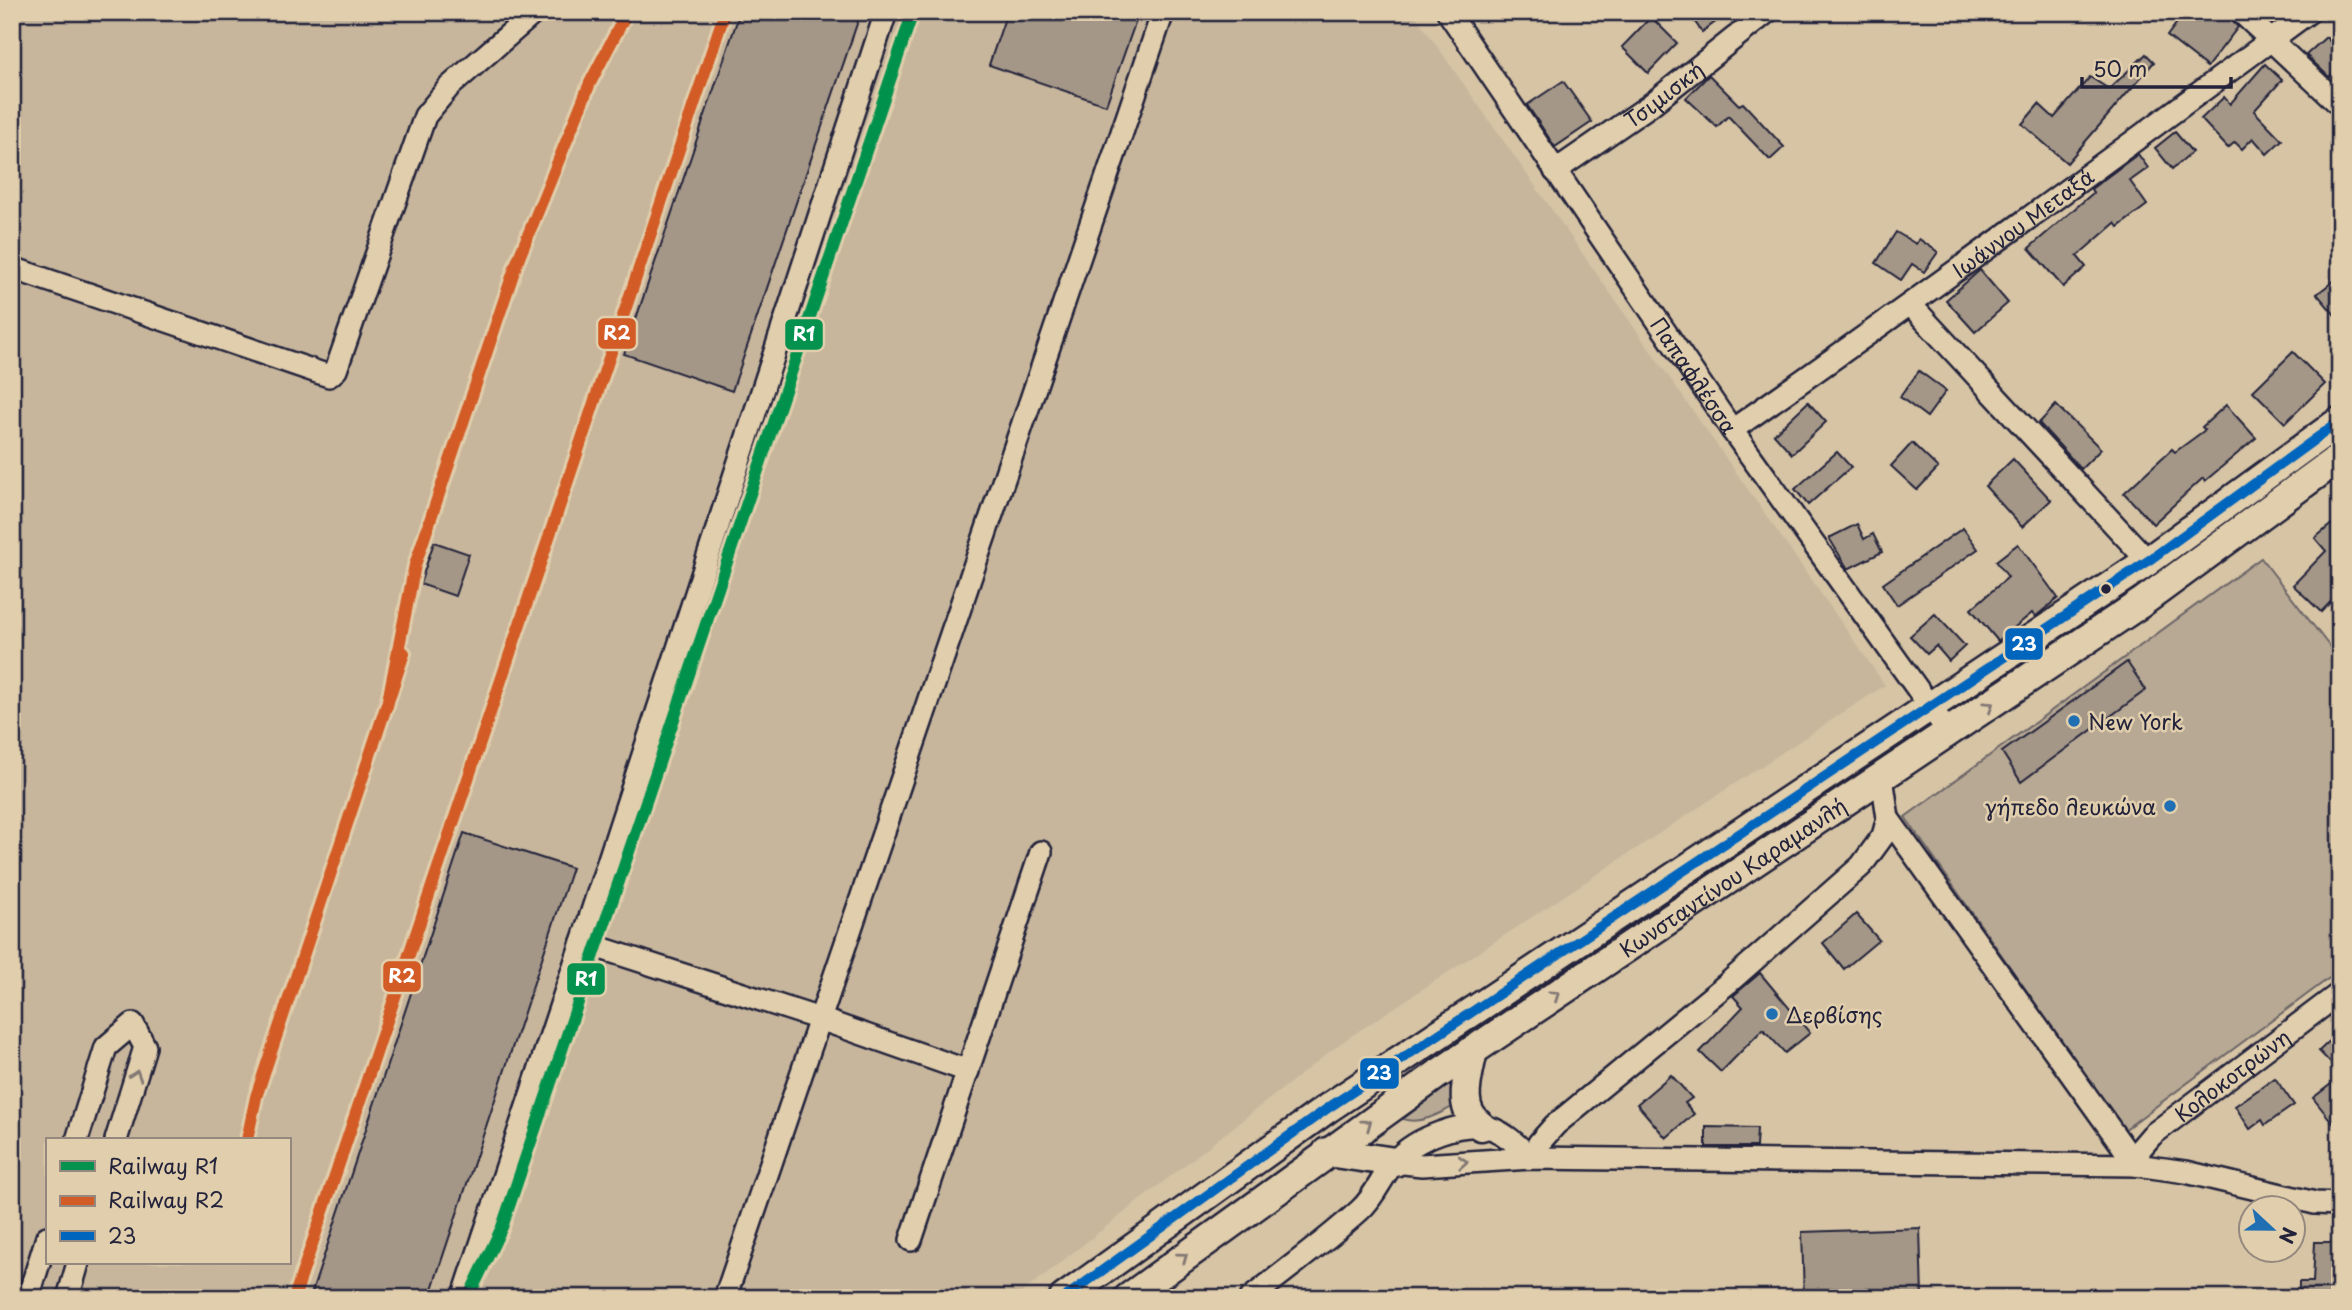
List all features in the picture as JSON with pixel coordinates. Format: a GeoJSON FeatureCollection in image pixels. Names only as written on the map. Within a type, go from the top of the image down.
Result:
{"type":"FeatureCollection","features":[{"type":"Feature","properties":{"kind":"main road","name":"Κωνσταντίνου Καραμανλή"},"geometry":{"type":"LineString","coordinates":[[1063,1298],[1328,1108],[2148,561],[2340,421]]}},
{"type":"Feature","properties":{"kind":"main road","name":"Κωνσταντίνου Καραμανλή"},"geometry":{"type":"LineString","coordinates":[[1128,1298],[1327,1152],[1474,1050],[2141,603],[2340,457]]}},
{"type":"Feature","properties":{"kind":"main road"},"geometry":{"type":"LineString","coordinates":[[1474,1050],[1466,1100],[1470,1116],[1481,1125]]}},
{"type":"Feature","properties":{"kind":"main road"},"geometry":{"type":"LineString","coordinates":[[1327,1152],[1395,1162]]}},
{"type":"Feature","properties":{"kind":"street"},"geometry":{"type":"LineString","coordinates":[[12,268],[329,376],[336,370],[425,116],[449,88],[535,12]]}},
{"type":"Feature","properties":{"kind":"street"},"geometry":{"type":"LineString","coordinates":[[463,1298],[886,12]]}},
{"type":"Feature","properties":{"kind":"street"},"geometry":{"type":"LineString","coordinates":[[725,1298],[1163,12]]}},
{"type":"Feature","properties":{"kind":"street","name":"Παπαφλέσσα"},"geometry":{"type":"LineString","coordinates":[[1448,12],[1732,430],[1949,733]]}},
{"type":"Feature","properties":{"kind":"street","name":"Τσιμισκή"},"geometry":{"type":"LineString","coordinates":[[1555,171],[1649,106],[1767,12]]}},
{"type":"Feature","properties":{"kind":"street"},"geometry":{"type":"LineString","coordinates":[[2241,12],[2340,105]]}},
{"type":"Feature","properties":{"kind":"street","name":"Ιωάννου Μεταξά"},"geometry":{"type":"LineString","coordinates":[[1732,430],[1911,305],[2309,12]]}},
{"type":"Feature","properties":{"kind":"street"},"geometry":{"type":"LineString","coordinates":[[1911,305],[2148,561]]}},
{"type":"Feature","properties":{"kind":"street"},"geometry":{"type":"LineString","coordinates":[[1531,1158],[1539,1143],[1555,1125],[1728,983],[1861,866],[1883,836],[1888,818],[1882,777]]}},
{"type":"Feature","properties":{"kind":"street"},"geometry":{"type":"LineString","coordinates":[[1888,818],[2136,1165]]}},
{"type":"Feature","properties":{"kind":"street"},"geometry":{"type":"LineString","coordinates":[[911,1240],[1041,852]]}},
{"type":"Feature","properties":{"kind":"street"},"geometry":{"type":"LineString","coordinates":[[582,942],[820,1019],[968,1071]]}},
{"type":"Feature","properties":{"kind":"street","name":"Κολοκοτρώνη"},"geometry":{"type":"LineString","coordinates":[[2136,1165],[2140,1149],[2152,1135],[2340,993]]}},
{"type":"Feature","properties":{"kind":"street"},"geometry":{"type":"LineString","coordinates":[[78,1138],[106,1046],[133,1024],[145,1047],[117,1138]]}},
{"type":"Feature","properties":{"kind":"street"},"geometry":{"type":"LineString","coordinates":[[1251,1298],[1363,1208],[1406,1150],[1429,1137],[1449,1130],[1481,1125],[1507,1136],[1531,1158]]}},
{"type":"Feature","properties":{"kind":"street"},"geometry":{"type":"LineString","coordinates":[[1395,1162],[1422,1165],[1531,1158],[2136,1165],[2186,1172],[2315,1203],[2340,1203]]}},
{"type":"Feature","properties":{"kind":"street"},"geometry":{"type":"LineString","coordinates":[[46,1240],[30,1294],[56,1298]]}},
{"type":"Feature","properties":{"kind":"street"},"geometry":{"type":"LineString","coordinates":[[68,1298],[78,1264]]}},
{"type":"Feature","properties":{"kind":"shaded area"},"geometry":{"type":"Polygon","coordinates":[[[12,12],[1413,12],[1885,685],[1342,1042],[1015,1298],[12,1298],[12,12]]]}},
{"type":"Feature","properties":{"kind":"shaded area"},"geometry":{"type":"Polygon","coordinates":[[[2261,558],[2340,660],[2340,970],[2124,1130],[1905,817],[2261,558]]]}},
{"type":"Feature","properties":{"kind":"shaded area"},"geometry":{"type":"Polygon","coordinates":[[[1459,1077],[1454,1106],[1422,1120],[1403,1119],[1459,1077]]]}},
{"type":"Feature","properties":{"kind":"building"},"geometry":{"type":"Polygon","coordinates":[[[740,12],[861,12],[732,391],[624,354],[740,12]]]}},
{"type":"Feature","properties":{"kind":"building"},"geometry":{"type":"Polygon","coordinates":[[[1007,12],[1139,12],[1106,105],[989,65],[1007,12]]]}},
{"type":"Feature","properties":{"kind":"building"},"geometry":{"type":"Polygon","coordinates":[[[1688,12],[1729,12],[1702,32],[1688,12]]]}},
{"type":"Feature","properties":{"kind":"building"},"geometry":{"type":"Polygon","coordinates":[[[2185,12],[2228,12],[2238,27],[2207,67],[2167,36],[2185,12]]]}},
{"type":"Feature","properties":{"kind":"building"},"geometry":{"type":"Polygon","coordinates":[[[1651,17],[1677,43],[1648,73],[1622,47],[1651,17]]]}},
{"type":"Feature","properties":{"kind":"building"},"geometry":{"type":"Polygon","coordinates":[[[2326,37],[2340,53],[2340,67],[2329,77],[2306,55],[2326,37]]]}},
{"type":"Feature","properties":{"kind":"building"},"geometry":{"type":"Polygon","coordinates":[[[2146,54],[2154,62],[2067,163],[2022,124],[2039,104],[2054,118],[2090,77],[2109,89],[2146,54]]]}},
{"type":"Feature","properties":{"kind":"building"},"geometry":{"type":"Polygon","coordinates":[[[2265,64],[2282,80],[2254,111],[2282,140],[2267,154],[2253,138],[2242,149],[2235,142],[2228,148],[2201,119],[2224,97],[2230,104],[2265,64]]]}},
{"type":"Feature","properties":{"kind":"building"},"geometry":{"type":"Polygon","coordinates":[[[1709,75],[1739,105],[1743,103],[1784,147],[1770,160],[1728,116],[1717,127],[1686,98],[1709,75]]]}},
{"type":"Feature","properties":{"kind":"building"},"geometry":{"type":"Polygon","coordinates":[[[1563,81],[1592,122],[1555,147],[1527,105],[1563,81]]]}},
{"type":"Feature","properties":{"kind":"building"},"geometry":{"type":"Polygon","coordinates":[[[2175,132],[2192,152],[2172,169],[2155,148],[2175,132]]]}},
{"type":"Feature","properties":{"kind":"building"},"geometry":{"type":"Polygon","coordinates":[[[2138,154],[2148,168],[2130,181],[2147,205],[2118,227],[2115,223],[2077,256],[2086,267],[2063,287],[2029,248],[2093,193],[2091,189],[2138,154]]]}},
{"type":"Feature","properties":{"kind":"building"},"geometry":{"type":"Polygon","coordinates":[[[1896,232],[1916,244],[1919,239],[1938,252],[1924,272],[1912,264],[1901,280],[1876,263],[1896,232]]]}},
{"type":"Feature","properties":{"kind":"building"},"geometry":{"type":"Polygon","coordinates":[[[1980,270],[2008,303],[1975,332],[1946,300],[1980,270]]]}},
{"type":"Feature","properties":{"kind":"building"},"geometry":{"type":"Polygon","coordinates":[[[2340,276],[2340,321],[2317,294],[2340,276]]]}},
{"type":"Feature","properties":{"kind":"building"},"geometry":{"type":"Polygon","coordinates":[[[2293,352],[2325,384],[2285,423],[2253,391],[2293,352]]]}},
{"type":"Feature","properties":{"kind":"building"},"geometry":{"type":"Polygon","coordinates":[[[1919,371],[1946,391],[1927,417],[1900,397],[1919,371]]]}},
{"type":"Feature","properties":{"kind":"building"},"geometry":{"type":"Polygon","coordinates":[[[1808,402],[1826,422],[1792,454],[1774,434],[1808,402]]]}},
{"type":"Feature","properties":{"kind":"building"},"geometry":{"type":"Polygon","coordinates":[[[2056,405],[2101,449],[2081,469],[2039,423],[2056,405]]]}},
{"type":"Feature","properties":{"kind":"building"},"geometry":{"type":"Polygon","coordinates":[[[2226,405],[2256,438],[2205,481],[2203,478],[2153,524],[2124,493],[2172,449],[2175,452],[2205,430],[2202,427],[2226,405]]]}},
{"type":"Feature","properties":{"kind":"building"},"geometry":{"type":"Polygon","coordinates":[[[1912,443],[1938,468],[1917,490],[1891,466],[1912,443]]]}},
{"type":"Feature","properties":{"kind":"building"},"geometry":{"type":"Polygon","coordinates":[[[1837,452],[1851,467],[1808,505],[1795,489],[1837,452]]]}},
{"type":"Feature","properties":{"kind":"building"},"geometry":{"type":"Polygon","coordinates":[[[2013,459],[2051,500],[2022,527],[1985,486],[2013,459]]]}},
{"type":"Feature","properties":{"kind":"building"},"geometry":{"type":"Polygon","coordinates":[[[2340,517],[2340,592],[2321,612],[2293,585],[2326,551],[2315,538],[2340,517]]]}},
{"type":"Feature","properties":{"kind":"building"},"geometry":{"type":"Polygon","coordinates":[[[1857,524],[1864,539],[1873,534],[1882,552],[1848,569],[1829,538],[1857,524]]]}},
{"type":"Feature","properties":{"kind":"building"},"geometry":{"type":"Polygon","coordinates":[[[1963,528],[1978,549],[1897,605],[1883,584],[1963,528]]]}},
{"type":"Feature","properties":{"kind":"building"},"geometry":{"type":"Polygon","coordinates":[[[434,542],[469,554],[455,596],[420,584],[434,542]]]}},
{"type":"Feature","properties":{"kind":"building"},"geometry":{"type":"Polygon","coordinates":[[[2018,544],[2058,598],[2035,617],[2032,613],[1998,641],[1971,609],[2008,577],[1996,561],[2018,544]]]}},
{"type":"Feature","properties":{"kind":"building"},"geometry":{"type":"Polygon","coordinates":[[[1935,614],[1965,646],[1949,661],[1936,646],[1927,654],[1910,636],[1935,614]]]}},
{"type":"Feature","properties":{"kind":"building","name":"New York"},"geometry":{"type":"Polygon","coordinates":[[[2127,662],[2146,690],[2021,782],[2002,752],[2127,662]]]}},
{"type":"Feature","properties":{"kind":"building"},"geometry":{"type":"Polygon","coordinates":[[[464,833],[572,868],[429,1298],[310,1298],[464,833]]]}},
{"type":"Feature","properties":{"kind":"building"},"geometry":{"type":"Polygon","coordinates":[[[1856,914],[1879,940],[1844,969],[1823,943],[1856,914]]]}},
{"type":"Feature","properties":{"kind":"building"},"geometry":{"type":"Polygon","coordinates":[[[1760,973],[1810,1033],[1785,1053],[1763,1029],[1721,1072],[1700,1052],[1743,1007],[1733,996],[1760,973]]]}},
{"type":"Feature","properties":{"kind":"building"},"geometry":{"type":"Polygon","coordinates":[[[2340,1031],[2340,1073],[2319,1051],[2340,1031]]]}},
{"type":"Feature","properties":{"kind":"building"},"geometry":{"type":"Polygon","coordinates":[[[1671,1075],[1692,1098],[1685,1103],[1694,1114],[1666,1138],[1637,1104],[1671,1075]]]}},
{"type":"Feature","properties":{"kind":"building"},"geometry":{"type":"Polygon","coordinates":[[[2340,1077],[2340,1132],[2313,1098],[2340,1077]]]}},
{"type":"Feature","properties":{"kind":"building"},"geometry":{"type":"Polygon","coordinates":[[[2275,1078],[2294,1105],[2265,1125],[2262,1120],[2250,1129],[2235,1106],[2275,1078]]]}},
{"type":"Feature","properties":{"kind":"building"},"geometry":{"type":"Polygon","coordinates":[[[1706,1127],[1757,1128],[1756,1147],[1706,1147],[1706,1127]]]}},
{"type":"Feature","properties":{"kind":"building"},"geometry":{"type":"Polygon","coordinates":[[[1920,1228],[1922,1298],[1804,1298],[1802,1232],[1920,1228]]]}},
{"type":"Feature","properties":{"kind":"building"},"geometry":{"type":"Polygon","coordinates":[[[2315,1242],[2340,1242],[2340,1298],[2299,1298],[2299,1282],[2313,1282],[2315,1242]]]}},
{"type":"Feature","properties":{"kind":"rail line","name":"R2"},"geometry":{"type":"LineString","coordinates":[[387,706],[415,565],[516,265],[590,83],[627,12]]}},
{"type":"Feature","properties":{"kind":"rail line","name":"R2"},"geometry":{"type":"LineString","coordinates":[[294,1298],[725,12]]}},
{"type":"Feature","properties":{"kind":"rail line","name":"R1"},"geometry":{"type":"LineString","coordinates":[[468,1298],[502,1227],[913,12]]}},
{"type":"Feature","properties":{"kind":"rail line","name":"R2"},"geometry":{"type":"LineString","coordinates":[[247,1138],[256,1097],[404,653]]}},
{"type":"Feature","properties":{"kind":"transit line","name":"23"},"geometry":{"type":"LineString","coordinates":[[1064,1298],[1328,1108],[2148,561],[2340,421]]}},
{"type":"Feature","properties":{"kind":"place","name":"New York"},"geometry":{"type":"Point","coordinates":[2074,721]}},
{"type":"Feature","properties":{"kind":"place","name":"γήπεδο λευκώνα"},"geometry":{"type":"Point","coordinates":[2170,806]}},
{"type":"Feature","properties":{"kind":"place","name":"Δερβίσης"},"geometry":{"type":"Point","coordinates":[1772,1014]}}]}
